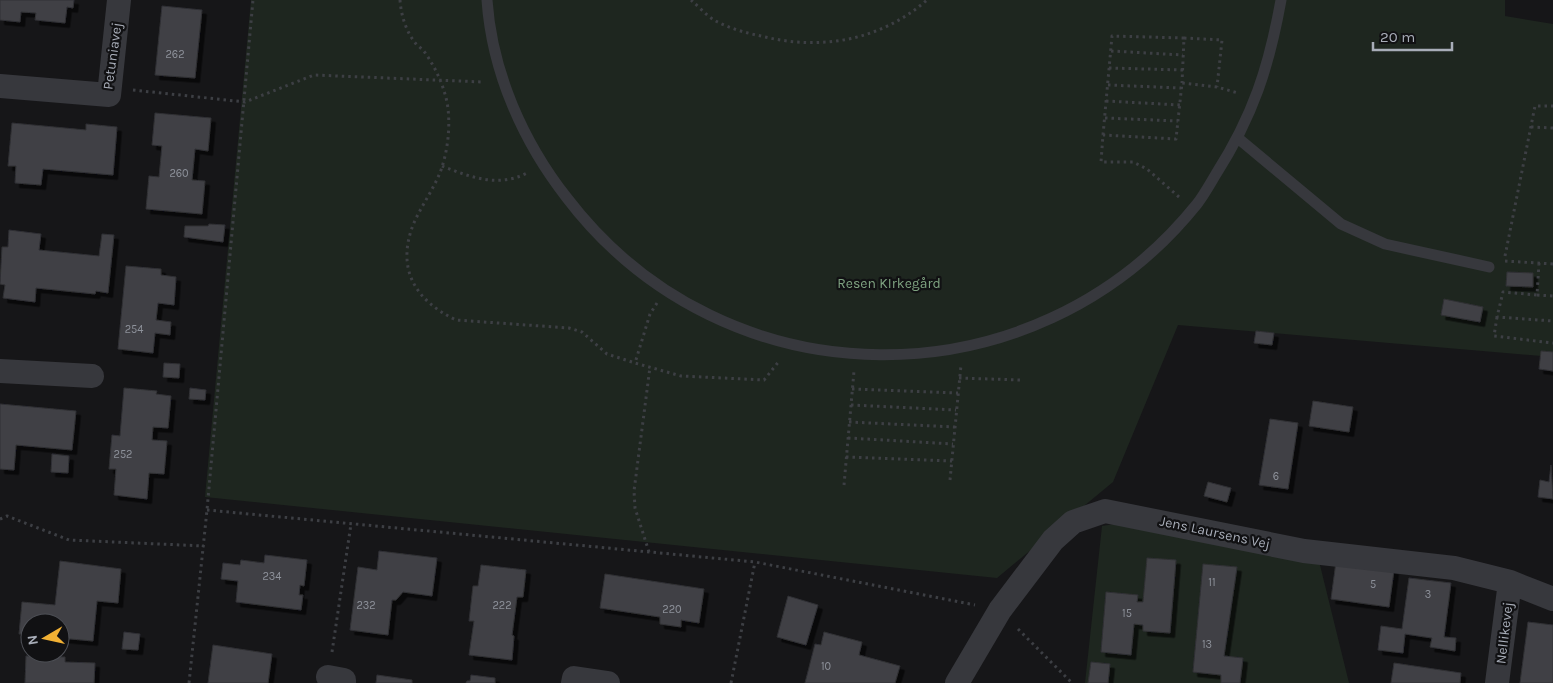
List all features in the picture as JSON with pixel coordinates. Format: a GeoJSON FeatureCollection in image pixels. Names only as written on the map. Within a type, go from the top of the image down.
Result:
{"type":"FeatureCollection","features":[{"type":"Feature","properties":{"kind":"street","name":"Petuniavej"},"geometry":{"type":"LineString","coordinates":[[0,86],[109,95],[119,0]]}},
{"type":"Feature","properties":{"kind":"street"},"geometry":{"type":"LineString","coordinates":[[0,370],[92,376]]}},
{"type":"Feature","properties":{"kind":"street","name":"Jens Laursens Vej"},"geometry":{"type":"LineString","coordinates":[[957,683],[1000,610],[1053,540],[1073,522],[1105,511],[1304,551],[1454,568],[1510,582],[1553,599]]}},
{"type":"Feature","properties":{"kind":"street","name":"Nellikevej"},"geometry":{"type":"LineString","coordinates":[[1497,683],[1510,582]]}},
{"type":"Feature","properties":{"kind":"street"},"geometry":{"type":"LineString","coordinates":[[573,683],[574,678],[608,683]]}},
{"type":"Feature","properties":{"kind":"lane"},"geometry":{"type":"LineString","coordinates":[[487,0],[489,25],[509,99],[542,166],[590,229],[648,280],[713,319],[783,344],[855,355],[938,353],[1012,335],[1082,303],[1145,259],[1193,209],[1239,139],[1266,72],[1280,0]]}},
{"type":"Feature","properties":{"kind":"lane"},"geometry":{"type":"LineString","coordinates":[[1239,139],[1340,224],[1385,244],[1489,267]]}},
{"type":"Feature","properties":{"kind":"path"},"geometry":{"type":"LineString","coordinates":[[189,683],[208,510],[253,0]]}},
{"type":"Feature","properties":{"kind":"path"},"geometry":{"type":"LineString","coordinates":[[400,0],[405,25],[441,80],[449,123],[442,166],[414,224],[406,256],[409,272],[415,287],[425,301],[440,312],[456,320],[569,328],[582,332],[607,354],[681,376],[764,380],[780,360],[783,344]]}},
{"type":"Feature","properties":{"kind":"path"},"geometry":{"type":"LineString","coordinates":[[691,0],[714,20],[748,33],[787,43],[824,44],[856,39],[890,24],[927,0]]}},
{"type":"Feature","properties":{"kind":"path"},"geometry":{"type":"LineString","coordinates":[[1193,209],[1147,170],[1133,162],[1102,162],[1112,36],[1222,40],[1217,86]]}},
{"type":"Feature","properties":{"kind":"path"},"geometry":{"type":"LineString","coordinates":[[1103,135],[1176,139],[1182,88],[1184,38]]}},
{"type":"Feature","properties":{"kind":"path"},"geometry":{"type":"LineString","coordinates":[[1111,51],[1183,55]]}},
{"type":"Feature","properties":{"kind":"path"},"geometry":{"type":"LineString","coordinates":[[1110,68],[1183,70]]}},
{"type":"Feature","properties":{"kind":"path"},"geometry":{"type":"LineString","coordinates":[[109,95],[126,90],[245,102],[314,75],[505,83]]}},
{"type":"Feature","properties":{"kind":"path"},"geometry":{"type":"LineString","coordinates":[[1182,83],[1217,86],[1255,98]]}},
{"type":"Feature","properties":{"kind":"path"},"geometry":{"type":"LineString","coordinates":[[1108,85],[1182,88]]}},
{"type":"Feature","properties":{"kind":"path"},"geometry":{"type":"LineString","coordinates":[[1106,101],[1180,105]]}},
{"type":"Feature","properties":{"kind":"path"},"geometry":{"type":"LineString","coordinates":[[1504,261],[1535,106],[1553,106]]}},
{"type":"Feature","properties":{"kind":"path"},"geometry":{"type":"LineString","coordinates":[[1105,118],[1178,121]]}},
{"type":"Feature","properties":{"kind":"path"},"geometry":{"type":"LineString","coordinates":[[1530,127],[1553,128]]}},
{"type":"Feature","properties":{"kind":"path"},"geometry":{"type":"LineString","coordinates":[[442,166],[476,179],[498,181],[518,178],[542,166]]}},
{"type":"Feature","properties":{"kind":"path"},"geometry":{"type":"LineString","coordinates":[[1489,267],[1492,260],[1553,264]]}},
{"type":"Feature","properties":{"kind":"path"},"geometry":{"type":"LineString","coordinates":[[1537,295],[1539,263]]}},
{"type":"Feature","properties":{"kind":"path"},"geometry":{"type":"LineString","coordinates":[[635,363],[650,314],[665,290]]}},
{"type":"Feature","properties":{"kind":"path"},"geometry":{"type":"LineString","coordinates":[[1553,296],[1503,292],[1494,336],[1553,343]]}},
{"type":"Feature","properties":{"kind":"path"},"geometry":{"type":"LineString","coordinates":[[1497,318],[1553,321]]}},
{"type":"Feature","properties":{"kind":"path"},"geometry":{"type":"LineString","coordinates":[[950,480],[962,347]]}},
{"type":"Feature","properties":{"kind":"path"},"geometry":{"type":"LineString","coordinates":[[844,484],[855,355]]}},
{"type":"Feature","properties":{"kind":"path"},"geometry":{"type":"LineString","coordinates":[[649,552],[635,508],[634,491],[650,367]]}},
{"type":"Feature","properties":{"kind":"path"},"geometry":{"type":"LineString","coordinates":[[959,378],[1020,380]]}},
{"type":"Feature","properties":{"kind":"path"},"geometry":{"type":"LineString","coordinates":[[852,389],[958,393]]}},
{"type":"Feature","properties":{"kind":"path"},"geometry":{"type":"LineString","coordinates":[[851,405],[956,410]]}},
{"type":"Feature","properties":{"kind":"path"},"geometry":{"type":"LineString","coordinates":[[849,422],[955,428]]}},
{"type":"Feature","properties":{"kind":"path"},"geometry":{"type":"LineString","coordinates":[[848,438],[953,444]]}},
{"type":"Feature","properties":{"kind":"path"},"geometry":{"type":"LineString","coordinates":[[846,457],[952,461]]}},
{"type":"Feature","properties":{"kind":"path"},"geometry":{"type":"LineString","coordinates":[[208,510],[755,562],[1000,610],[1072,683]]}},
{"type":"Feature","properties":{"kind":"path"},"geometry":{"type":"LineString","coordinates":[[0,519],[8,516],[69,540],[204,546]]}},
{"type":"Feature","properties":{"kind":"path"},"geometry":{"type":"LineString","coordinates":[[336,680],[351,524]]}},
{"type":"Feature","properties":{"kind":"path"},"geometry":{"type":"LineString","coordinates":[[731,683],[755,562]]}},
{"type":"Feature","properties":{"kind":"green space","name":"Resen KIrkegård"},"geometry":{"type":"Polygon","coordinates":[[[251,0],[1505,0],[1505,16],[1553,24],[1553,357],[1178,325],[1113,482],[997,578],[205,497],[251,0]]]}},
{"type":"Feature","properties":{"kind":"green space"},"geometry":{"type":"Polygon","coordinates":[[[1114,524],[1319,561],[1349,683],[1085,683],[1102,526],[1114,524]]]}},
{"type":"Feature","properties":{"kind":"building"},"geometry":{"type":"Polygon","coordinates":[[[0,0],[74,0],[73,8],[67,7],[65,23],[35,20],[36,13],[21,12],[20,22],[0,20],[0,0]]]}},
{"type":"Feature","properties":{"kind":"building"},"geometry":{"type":"Polygon","coordinates":[[[162,6],[202,10],[195,78],[155,75],[162,6]]]}},
{"type":"Feature","properties":{"kind":"building"},"geometry":{"type":"Polygon","coordinates":[[[155,113],[211,118],[208,151],[195,149],[192,180],[205,181],[202,214],[146,209],[149,176],[159,177],[162,146],[152,145],[155,113]]]}},
{"type":"Feature","properties":{"kind":"building"},"geometry":{"type":"Polygon","coordinates":[[[12,123],[86,130],[86,124],[117,127],[113,175],[43,169],[41,185],[15,183],[16,166],[8,166],[12,123]]]}},
{"type":"Feature","properties":{"kind":"building"},"geometry":{"type":"Polygon","coordinates":[[[209,224],[225,225],[223,242],[184,237],[185,226],[208,226],[209,224]]]}},
{"type":"Feature","properties":{"kind":"building"},"geometry":{"type":"Polygon","coordinates":[[[9,230],[41,234],[39,250],[99,256],[102,234],[114,235],[108,293],[96,291],[95,294],[36,288],[35,302],[3,298],[5,285],[0,284],[2,247],[8,247],[9,230]]]}},
{"type":"Feature","properties":{"kind":"building"},"geometry":{"type":"Polygon","coordinates":[[[126,266],[161,269],[161,275],[176,277],[174,305],[158,303],[156,320],[171,322],[170,335],[155,333],[153,353],[118,349],[126,266]]]}},
{"type":"Feature","properties":{"kind":"building"},"geometry":{"type":"Polygon","coordinates":[[[1507,272],[1533,273],[1533,287],[1506,286],[1507,272]]]}},
{"type":"Feature","properties":{"kind":"building"},"geometry":{"type":"Polygon","coordinates":[[[1444,299],[1483,307],[1480,322],[1441,315],[1444,299]]]}},
{"type":"Feature","properties":{"kind":"building"},"geometry":{"type":"Polygon","coordinates":[[[1256,331],[1274,333],[1272,345],[1254,343],[1256,331]]]}},
{"type":"Feature","properties":{"kind":"building"},"geometry":{"type":"Polygon","coordinates":[[[1541,351],[1553,352],[1553,371],[1539,369],[1541,351]]]}},
{"type":"Feature","properties":{"kind":"building"},"geometry":{"type":"Polygon","coordinates":[[[164,363],[180,364],[179,378],[163,377],[164,363]]]}},
{"type":"Feature","properties":{"kind":"building"},"geometry":{"type":"Polygon","coordinates":[[[124,388],[157,391],[156,394],[171,396],[168,428],[153,427],[152,440],[167,441],[164,474],[149,473],[147,499],[114,495],[116,469],[109,469],[112,435],[120,436],[124,388]]]}},
{"type":"Feature","properties":{"kind":"building"},"geometry":{"type":"Polygon","coordinates":[[[190,388],[206,390],[205,400],[189,399],[190,388]]]}},
{"type":"Feature","properties":{"kind":"building"},"geometry":{"type":"Polygon","coordinates":[[[1313,401],[1353,407],[1349,432],[1309,426],[1313,401]]]}},
{"type":"Feature","properties":{"kind":"building"},"geometry":{"type":"Polygon","coordinates":[[[0,404],[76,411],[72,450],[16,445],[14,470],[0,469],[0,404]]]}},
{"type":"Feature","properties":{"kind":"building"},"geometry":{"type":"Polygon","coordinates":[[[1270,419],[1298,423],[1288,489],[1259,485],[1270,419]]]}},
{"type":"Feature","properties":{"kind":"building"},"geometry":{"type":"Polygon","coordinates":[[[52,454],[69,456],[68,473],[51,472],[52,454]]]}},
{"type":"Feature","properties":{"kind":"building"},"geometry":{"type":"Polygon","coordinates":[[[1551,465],[1553,499],[1538,497],[1540,480],[1549,482],[1551,465]]]}},
{"type":"Feature","properties":{"kind":"building"},"geometry":{"type":"Polygon","coordinates":[[[1208,482],[1231,488],[1227,502],[1204,496],[1208,482]]]}},
{"type":"Feature","properties":{"kind":"building"},"geometry":{"type":"Polygon","coordinates":[[[379,551],[437,558],[432,596],[403,592],[396,600],[392,600],[388,635],[350,630],[358,567],[377,570],[379,551]]]}},
{"type":"Feature","properties":{"kind":"building"},"geometry":{"type":"Polygon","coordinates":[[[265,555],[307,560],[304,586],[300,585],[299,595],[303,595],[301,610],[236,602],[238,581],[221,579],[223,563],[240,565],[241,560],[264,563],[265,555]]]}},
{"type":"Feature","properties":{"kind":"building"},"geometry":{"type":"Polygon","coordinates":[[[1147,558],[1176,560],[1170,633],[1143,631],[1143,625],[1134,624],[1131,655],[1101,652],[1106,592],[1138,595],[1137,602],[1143,602],[1147,558]]]}},
{"type":"Feature","properties":{"kind":"building"},"geometry":{"type":"Polygon","coordinates":[[[60,561],[121,569],[118,603],[97,601],[93,641],[70,639],[70,613],[21,613],[22,602],[55,605],[60,561]]]}},
{"type":"Feature","properties":{"kind":"building"},"geometry":{"type":"Polygon","coordinates":[[[1336,562],[1394,570],[1389,607],[1331,599],[1336,562]]]}},
{"type":"Feature","properties":{"kind":"building"},"geometry":{"type":"Polygon","coordinates":[[[1203,564],[1237,567],[1224,656],[1243,658],[1240,683],[1221,683],[1221,675],[1193,672],[1203,564]]]}},
{"type":"Feature","properties":{"kind":"building"},"geometry":{"type":"Polygon","coordinates":[[[481,565],[526,570],[523,597],[517,597],[512,635],[514,636],[512,660],[469,655],[474,621],[469,621],[473,586],[478,586],[481,565]]]}},
{"type":"Feature","properties":{"kind":"building"},"geometry":{"type":"Polygon","coordinates":[[[605,574],[704,589],[699,623],[681,620],[681,627],[660,624],[660,617],[600,608],[605,574]]]}},
{"type":"Feature","properties":{"kind":"building"},"geometry":{"type":"Polygon","coordinates":[[[1409,578],[1451,583],[1444,637],[1456,638],[1455,651],[1430,647],[1432,638],[1405,634],[1403,653],[1378,650],[1381,626],[1402,629],[1409,578]]]}},
{"type":"Feature","properties":{"kind":"building"},"geometry":{"type":"Polygon","coordinates":[[[788,596],[818,605],[806,645],[777,637],[788,596]]]}},
{"type":"Feature","properties":{"kind":"building"},"geometry":{"type":"Polygon","coordinates":[[[1528,622],[1553,625],[1553,683],[1520,683],[1528,622]]]}},
{"type":"Feature","properties":{"kind":"building"},"geometry":{"type":"Polygon","coordinates":[[[124,632],[140,634],[138,650],[122,649],[124,632]]]}},
{"type":"Feature","properties":{"kind":"building"},"geometry":{"type":"Polygon","coordinates":[[[824,632],[862,642],[859,655],[900,666],[895,683],[805,683],[815,644],[821,645],[824,632]]]}},
{"type":"Feature","properties":{"kind":"building"},"geometry":{"type":"Polygon","coordinates":[[[213,645],[272,654],[268,683],[208,683],[213,645]]]}},
{"type":"Feature","properties":{"kind":"building"},"geometry":{"type":"Polygon","coordinates":[[[1091,662],[1110,664],[1108,683],[1088,683],[1091,662]]]}},
{"type":"Feature","properties":{"kind":"building"},"geometry":{"type":"Polygon","coordinates":[[[26,663],[95,663],[94,683],[25,683],[26,663]]]}},
{"type":"Feature","properties":{"kind":"building"},"geometry":{"type":"Polygon","coordinates":[[[1394,663],[1461,673],[1460,683],[1391,683],[1394,663]]]}},
{"type":"Feature","properties":{"kind":"building"},"geometry":{"type":"Polygon","coordinates":[[[377,675],[412,680],[412,683],[376,683],[377,675]]]}},
{"type":"Feature","properties":{"kind":"building"},"geometry":{"type":"Polygon","coordinates":[[[471,675],[495,678],[495,683],[466,683],[470,681],[471,675]]]}}]}
